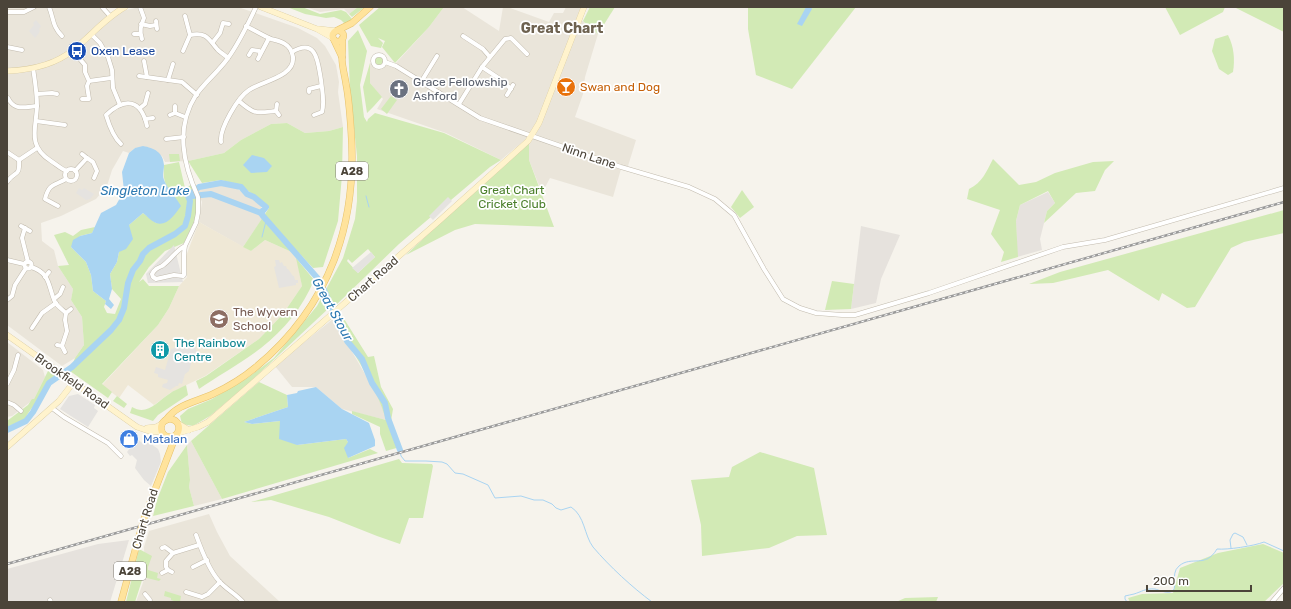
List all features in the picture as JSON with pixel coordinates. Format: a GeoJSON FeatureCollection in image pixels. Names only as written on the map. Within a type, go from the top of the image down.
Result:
{"type":"FeatureCollection","features":[{"type":"Feature","properties":{"kind":"main road"},"geometry":{"type":"LineString","coordinates":[[352,23],[343,38],[337,42],[332,35],[337,30],[352,23],[370,7]]}},
{"type":"Feature","properties":{"kind":"main road"},"geometry":{"type":"LineString","coordinates":[[337,30],[342,33],[343,38]]}},
{"type":"Feature","properties":{"kind":"main road","name":"A28"},"geometry":{"type":"LineString","coordinates":[[164,422],[173,412],[222,390],[256,368],[299,323],[319,293],[337,254],[348,214],[352,175],[351,131],[347,86],[342,57],[343,38]]}},
{"type":"Feature","properties":{"kind":"main road","name":"A28"},"geometry":{"type":"LineString","coordinates":[[334,39],[342,57]]}},
{"type":"Feature","properties":{"kind":"main road"},"geometry":{"type":"LineString","coordinates":[[178,422],[172,419],[164,422],[163,433],[170,437],[177,434],[180,427],[177,415],[184,406]]}},
{"type":"Feature","properties":{"kind":"main road","name":"Chart Road"},"geometry":{"type":"LineString","coordinates":[[163,433],[167,444],[166,460]]}},
{"type":"Feature","properties":{"kind":"main road","name":"Chart Road"},"geometry":{"type":"LineString","coordinates":[[121,602],[145,516],[177,434]]}},
{"type":"Feature","properties":{"kind":"street"},"geometry":{"type":"LineString","coordinates":[[7,12],[24,12],[34,7]]}},
{"type":"Feature","properties":{"kind":"street"},"geometry":{"type":"LineString","coordinates":[[49,7],[53,25],[56,31],[62,36]]}},
{"type":"Feature","properties":{"kind":"street"},"geometry":{"type":"LineString","coordinates":[[102,7],[110,16]]}},
{"type":"Feature","properties":{"kind":"street"},"geometry":{"type":"LineString","coordinates":[[7,71],[33,68],[52,63],[76,48],[110,16],[125,7]]}},
{"type":"Feature","properties":{"kind":"street"},"geometry":{"type":"LineString","coordinates":[[134,34],[141,36],[141,24],[144,18],[140,7]]}},
{"type":"Feature","properties":{"kind":"street"},"geometry":{"type":"LineString","coordinates":[[185,246],[162,266],[157,267],[152,274],[153,277],[156,279],[174,275],[184,275],[185,246],[196,223],[198,213],[196,193],[185,161],[184,126],[186,117],[197,95],[228,58],[256,7]]}},
{"type":"Feature","properties":{"kind":"street","name":"Chart Road"},"geometry":{"type":"LineString","coordinates":[[177,434],[198,428],[208,422],[438,222],[528,141],[538,123],[584,7]]}},
{"type":"Feature","properties":{"kind":"street"},"geometry":{"type":"LineString","coordinates":[[265,8],[317,29],[334,39]]}},
{"type":"Feature","properties":{"kind":"street"},"geometry":{"type":"LineString","coordinates":[[183,51],[190,35],[185,16]]}},
{"type":"Feature","properties":{"kind":"street"},"geometry":{"type":"LineString","coordinates":[[187,21],[192,20]]}},
{"type":"Feature","properties":{"kind":"street"},"geometry":{"type":"LineString","coordinates":[[212,42],[220,33],[223,23],[229,24]]}},
{"type":"Feature","properties":{"kind":"street"},"geometry":{"type":"LineString","coordinates":[[141,24],[150,26],[156,25]]}},
{"type":"Feature","properties":{"kind":"street"},"geometry":{"type":"LineString","coordinates":[[221,142],[220,137],[230,115],[239,101],[249,90],[288,70],[292,64],[292,52],[285,44],[269,38],[246,26]]}},
{"type":"Feature","properties":{"kind":"street"},"geometry":{"type":"LineString","coordinates":[[317,29],[337,30]]}},
{"type":"Feature","properties":{"kind":"street"},"geometry":{"type":"LineString","coordinates":[[92,34],[108,57],[112,70],[111,78],[113,88],[120,105]]}},
{"type":"Feature","properties":{"kind":"street"},"geometry":{"type":"LineString","coordinates":[[190,35],[201,35],[212,42],[219,51],[228,58]]}},
{"type":"Feature","properties":{"kind":"street"},"geometry":{"type":"LineString","coordinates":[[466,36],[483,49],[489,56]]}},
{"type":"Feature","properties":{"kind":"street"},"geometry":{"type":"LineString","coordinates":[[258,59],[269,38]]}},
{"type":"Feature","properties":{"kind":"street"},"geometry":{"type":"LineString","coordinates":[[458,104],[489,56],[504,40],[508,38],[513,39],[525,49],[527,54]]}},
{"type":"Feature","properties":{"kind":"street"},"geometry":{"type":"LineString","coordinates":[[185,44],[189,47]]}},
{"type":"Feature","properties":{"kind":"street"},"geometry":{"type":"LineString","coordinates":[[7,47],[18,46],[22,50]]}},
{"type":"Feature","properties":{"kind":"street"},"geometry":{"type":"LineString","coordinates":[[292,52],[298,48],[310,48],[318,59],[324,113],[314,116]]}},
{"type":"Feature","properties":{"kind":"street"},"geometry":{"type":"LineString","coordinates":[[249,55],[252,50],[259,51],[260,53]]}},
{"type":"Feature","properties":{"kind":"street"},"geometry":{"type":"LineString","coordinates":[[421,82],[437,56]]}},
{"type":"Feature","properties":{"kind":"street"},"geometry":{"type":"LineString","coordinates":[[79,58],[85,64],[85,72],[88,81],[87,86],[89,99],[82,98]]}},
{"type":"Feature","properties":{"kind":"street"},"geometry":{"type":"LineString","coordinates":[[144,61],[146,77]]}},
{"type":"Feature","properties":{"kind":"street","name":"Ninn Lane"},"geometry":{"type":"LineString","coordinates":[[385,62],[396,66],[480,118],[621,167],[689,187],[715,199],[725,206],[734,216],[783,299],[800,308],[816,312],[842,315],[856,314],[929,293],[1063,247],[1105,240],[1284,188]]}},
{"type":"Feature","properties":{"kind":"street"},"geometry":{"type":"LineString","coordinates":[[168,80],[173,64]]}},
{"type":"Feature","properties":{"kind":"street"},"geometry":{"type":"LineString","coordinates":[[482,67],[512,87],[507,95]]}},
{"type":"Feature","properties":{"kind":"street"},"geometry":{"type":"LineString","coordinates":[[33,68],[37,94],[34,133],[36,148],[44,157],[66,171],[71,170],[75,172]]}},
{"type":"Feature","properties":{"kind":"street"},"geometry":{"type":"LineString","coordinates":[[139,76],[182,82],[197,95]]}},
{"type":"Feature","properties":{"kind":"street"},"geometry":{"type":"LineString","coordinates":[[88,81],[111,78]]}},
{"type":"Feature","properties":{"kind":"street"},"geometry":{"type":"LineString","coordinates":[[309,92],[309,89],[321,86]]}},
{"type":"Feature","properties":{"kind":"street"},"geometry":{"type":"LineString","coordinates":[[37,94],[52,90],[57,94]]}},
{"type":"Feature","properties":{"kind":"street"},"geometry":{"type":"LineString","coordinates":[[140,108],[148,105],[148,94]]}},
{"type":"Feature","properties":{"kind":"street"},"geometry":{"type":"LineString","coordinates":[[8,98],[14,106],[37,106]]}},
{"type":"Feature","properties":{"kind":"street"},"geometry":{"type":"LineString","coordinates":[[239,101],[248,109],[256,113],[278,113],[277,104]]}},
{"type":"Feature","properties":{"kind":"street"},"geometry":{"type":"LineString","coordinates":[[120,144],[116,141],[105,116],[111,110],[120,105],[128,103],[134,104],[140,108],[147,126]]}},
{"type":"Feature","properties":{"kind":"street"},"geometry":{"type":"LineString","coordinates":[[175,106],[175,113]]}},
{"type":"Feature","properties":{"kind":"street"},"geometry":{"type":"LineString","coordinates":[[170,115],[175,113],[186,117]]}},
{"type":"Feature","properties":{"kind":"street"},"geometry":{"type":"LineString","coordinates":[[145,119],[153,118]]}},
{"type":"Feature","properties":{"kind":"street"},"geometry":{"type":"LineString","coordinates":[[36,121],[62,126]]}},
{"type":"Feature","properties":{"kind":"street"},"geometry":{"type":"LineString","coordinates":[[166,139],[184,137]]}},
{"type":"Feature","properties":{"kind":"street"},"geometry":{"type":"LineString","coordinates":[[112,143],[116,141]]}},
{"type":"Feature","properties":{"kind":"street"},"geometry":{"type":"LineString","coordinates":[[19,160],[36,148]]}},
{"type":"Feature","properties":{"kind":"street"},"geometry":{"type":"LineString","coordinates":[[7,152],[19,160],[20,169],[7,181],[12,184]]}},
{"type":"Feature","properties":{"kind":"street"},"geometry":{"type":"LineString","coordinates":[[82,154],[100,171],[94,178]]}},
{"type":"Feature","properties":{"kind":"street"},"geometry":{"type":"LineString","coordinates":[[46,199],[47,191],[50,186],[66,179],[70,181],[75,179],[75,172],[87,158]]}},
{"type":"Feature","properties":{"kind":"street"},"geometry":{"type":"LineString","coordinates":[[66,171],[66,179]]}},
{"type":"Feature","properties":{"kind":"street"},"geometry":{"type":"LineString","coordinates":[[40,199],[46,199],[58,206]]}},
{"type":"Feature","properties":{"kind":"street"},"geometry":{"type":"LineString","coordinates":[[7,300],[12,296],[15,286],[27,265],[22,238],[23,227],[30,231]]}},
{"type":"Feature","properties":{"kind":"street"},"geometry":{"type":"LineString","coordinates":[[7,260],[36,269],[45,277],[49,282],[55,301],[66,314]]}},
{"type":"Feature","properties":{"kind":"street"},"geometry":{"type":"LineString","coordinates":[[45,277],[49,272]]}},
{"type":"Feature","properties":{"kind":"street"},"geometry":{"type":"LineString","coordinates":[[32,328],[42,313],[55,301],[63,287]]}},
{"type":"Feature","properties":{"kind":"street"},"geometry":{"type":"LineString","coordinates":[[65,352],[62,346],[67,331],[65,320],[66,314],[71,309]]}},
{"type":"Feature","properties":{"kind":"street","name":"Brookfield Road"},"geometry":{"type":"LineString","coordinates":[[7,335],[73,383],[137,426],[148,431],[163,433]]}},
{"type":"Feature","properties":{"kind":"street"},"geometry":{"type":"LineString","coordinates":[[57,345],[62,346]]}},
{"type":"Feature","properties":{"kind":"street"},"geometry":{"type":"LineString","coordinates":[[7,384],[14,370],[18,355]]}},
{"type":"Feature","properties":{"kind":"street"},"geometry":{"type":"LineString","coordinates":[[7,447],[52,408],[73,383]]}},
{"type":"Feature","properties":{"kind":"street"},"geometry":{"type":"LineString","coordinates":[[7,402],[14,404],[21,411]]}},
{"type":"Feature","properties":{"kind":"street"},"geometry":{"type":"LineString","coordinates":[[52,408],[59,414],[102,439],[114,448],[121,456]]}},
{"type":"Feature","properties":{"kind":"street"},"geometry":{"type":"LineString","coordinates":[[137,426],[150,428],[164,422]]}},
{"type":"Feature","properties":{"kind":"street"},"geometry":{"type":"LineString","coordinates":[[178,422],[182,427],[189,430]]}},
{"type":"Feature","properties":{"kind":"street"},"geometry":{"type":"LineString","coordinates":[[199,530],[194,535],[215,576],[243,602]]}},
{"type":"Feature","properties":{"kind":"street"},"geometry":{"type":"LineString","coordinates":[[162,572],[170,571],[166,568],[166,561],[173,553],[199,545]]}},
{"type":"Feature","properties":{"kind":"street"},"geometry":{"type":"LineString","coordinates":[[164,546],[173,553]]}},
{"type":"Feature","properties":{"kind":"street"},"geometry":{"type":"LineString","coordinates":[[193,567],[207,560]]}},
{"type":"Feature","properties":{"kind":"street"},"geometry":{"type":"LineString","coordinates":[[186,592],[202,597],[208,594],[220,582]]}},
{"type":"Feature","properties":{"kind":"street"},"geometry":{"type":"LineString","coordinates":[[1272,602],[1284,588]]}},
{"type":"Feature","properties":{"kind":"street"},"geometry":{"type":"LineString","coordinates":[[144,602],[147,597]]}},
{"type":"Feature","properties":{"kind":"street"},"geometry":{"type":"LineString","coordinates":[[234,602],[239,598]]}},
{"type":"Feature","properties":{"kind":"shaded area"},"geometry":{"type":"Polygon","coordinates":[[[7,7],[103,7],[110,14],[139,7],[238,7],[298,28],[317,38],[325,46],[336,65],[339,82],[338,92],[343,127],[329,131],[305,133],[287,123],[271,124],[241,140],[224,153],[188,161],[165,162],[162,156],[135,148],[129,153],[123,151],[112,170],[107,186],[96,199],[61,216],[41,223],[42,241],[54,250],[58,266],[73,289],[71,300],[82,317],[84,345],[75,358],[62,366],[7,325],[7,7]]]}},
{"type":"Feature","properties":{"kind":"shaded area"},"geometry":{"type":"Polygon","coordinates":[[[306,7],[358,7],[349,14],[344,9],[320,12],[306,7]]]}},
{"type":"Feature","properties":{"kind":"shaded area"},"geometry":{"type":"Polygon","coordinates":[[[444,7],[462,7],[499,31],[503,7],[507,7],[549,22],[554,13],[563,13],[566,7],[582,7],[577,17],[598,34],[585,77],[583,94],[575,117],[636,140],[628,166],[621,169],[613,197],[550,178],[542,193],[529,160],[528,137],[501,160],[446,133],[377,109],[383,99],[370,83],[370,63],[396,63],[429,27],[444,7]]]}},
{"type":"Feature","properties":{"kind":"shaded area"},"geometry":{"type":"Polygon","coordinates":[[[36,20],[41,26],[39,33],[35,38],[29,31],[36,20]]]}},
{"type":"Feature","properties":{"kind":"shaded area"},"geometry":{"type":"Polygon","coordinates":[[[216,184],[236,188],[261,204],[262,219],[243,247],[199,222],[202,202],[197,190],[216,184]]]}},
{"type":"Feature","properties":{"kind":"shaded area"},"geometry":{"type":"Polygon","coordinates":[[[79,188],[82,190],[84,188],[94,194],[90,199],[86,200],[76,193],[79,188]]]}},
{"type":"Feature","properties":{"kind":"shaded area"},"geometry":{"type":"Polygon","coordinates":[[[1048,192],[1055,203],[1047,211],[1040,239],[1042,250],[1017,257],[1016,221],[1020,205],[1048,192]]]}},
{"type":"Feature","properties":{"kind":"shaded area"},"geometry":{"type":"Polygon","coordinates":[[[448,197],[452,201],[433,220],[429,216],[448,197]]]}},
{"type":"Feature","properties":{"kind":"shaded area","name":"The Wyvern School"},"geometry":{"type":"Polygon","coordinates":[[[199,222],[251,251],[265,240],[296,254],[302,286],[283,314],[259,339],[205,376],[170,393],[154,405],[128,385],[119,398],[102,385],[158,325],[169,308],[179,286],[187,277],[186,256],[199,222]]]}},
{"type":"Feature","properties":{"kind":"shaded area"},"geometry":{"type":"Polygon","coordinates":[[[861,226],[900,235],[881,279],[876,303],[851,309],[861,226]]]}},
{"type":"Feature","properties":{"kind":"shaded area"},"geometry":{"type":"Polygon","coordinates":[[[174,245],[183,282],[148,283],[146,274],[174,245]]]}},
{"type":"Feature","properties":{"kind":"shaded area"},"geometry":{"type":"Polygon","coordinates":[[[371,252],[375,257],[358,273],[352,268],[371,252]]]}},
{"type":"Feature","properties":{"kind":"shaded area"},"geometry":{"type":"Polygon","coordinates":[[[275,260],[279,260],[280,263],[282,262],[294,276],[295,280],[298,280],[296,285],[279,288],[274,267],[276,266],[275,260]]]}},
{"type":"Feature","properties":{"kind":"shaded area"},"geometry":{"type":"Polygon","coordinates":[[[333,319],[382,405],[386,420],[342,409],[316,387],[292,387],[275,366],[333,319]]]}},
{"type":"Feature","properties":{"kind":"shaded area"},"geometry":{"type":"Polygon","coordinates":[[[7,342],[43,370],[45,377],[34,399],[12,416],[7,417],[7,342]]]}},
{"type":"Feature","properties":{"kind":"shaded area"},"geometry":{"type":"Polygon","coordinates":[[[194,343],[197,352],[193,356],[189,371],[185,374],[182,384],[179,383],[178,386],[170,390],[162,387],[168,380],[158,377],[158,374],[154,373],[156,367],[165,370],[171,349],[194,343]]]}},
{"type":"Feature","properties":{"kind":"shaded area"},"geometry":{"type":"Polygon","coordinates":[[[78,394],[95,405],[94,408],[98,411],[88,427],[60,409],[69,396],[78,394]]]}},
{"type":"Feature","properties":{"kind":"shaded area"},"geometry":{"type":"Polygon","coordinates":[[[137,439],[145,445],[147,441],[158,449],[160,454],[161,462],[151,486],[144,480],[135,468],[137,460],[132,455],[130,456],[127,452],[137,439]]]}},
{"type":"Feature","properties":{"kind":"shaded area"},"geometry":{"type":"Polygon","coordinates":[[[191,441],[222,499],[194,506],[189,487],[190,480],[187,445],[191,441]]]}},
{"type":"Feature","properties":{"kind":"shaded area"},"geometry":{"type":"Polygon","coordinates":[[[209,514],[230,556],[280,602],[136,602],[145,577],[144,547],[149,531],[209,514]]]}},
{"type":"Feature","properties":{"kind":"shaded area"},"geometry":{"type":"Polygon","coordinates":[[[129,540],[110,602],[7,602],[7,569],[98,544],[129,540]]]}},
{"type":"Feature","properties":{"kind":"green space"},"geometry":{"type":"Polygon","coordinates":[[[287,7],[302,7],[320,14],[341,10],[346,12],[352,19],[345,24],[341,20],[334,17],[326,18],[305,14],[287,7]]]}},
{"type":"Feature","properties":{"kind":"green space"},"geometry":{"type":"Polygon","coordinates":[[[358,7],[365,7],[352,17],[349,14],[358,7]]]}},
{"type":"Feature","properties":{"kind":"green space"},"geometry":{"type":"Polygon","coordinates":[[[380,7],[444,7],[429,27],[395,63],[382,47],[385,41],[378,38],[383,43],[381,48],[371,46],[359,25],[380,7]]]}},
{"type":"Feature","properties":{"kind":"green space"},"geometry":{"type":"Polygon","coordinates":[[[590,7],[615,7],[598,34],[583,21],[590,7]]]}},
{"type":"Feature","properties":{"kind":"green space"},"geometry":{"type":"Polygon","coordinates":[[[748,7],[856,7],[792,89],[756,75],[748,29],[748,7]]]}},
{"type":"Feature","properties":{"kind":"green space"},"geometry":{"type":"Polygon","coordinates":[[[1165,7],[1225,7],[1223,12],[1180,35],[1165,7]]]}},
{"type":"Feature","properties":{"kind":"green space"},"geometry":{"type":"Polygon","coordinates":[[[1234,7],[1284,7],[1284,32],[1234,7]]]}},
{"type":"Feature","properties":{"kind":"green space"},"geometry":{"type":"Polygon","coordinates":[[[358,30],[367,51],[360,85],[364,117],[367,122],[368,119],[375,113],[444,133],[501,160],[490,167],[399,244],[334,307],[330,307],[250,382],[210,416],[193,426],[182,424],[180,416],[188,409],[212,399],[246,379],[274,358],[317,306],[343,258],[355,219],[357,201],[357,156],[350,91],[348,41],[358,30]],[[368,249],[352,263],[348,259],[347,261],[358,273],[375,257],[368,249]]]}},
{"type":"Feature","properties":{"kind":"green space"},"geometry":{"type":"Polygon","coordinates":[[[1228,35],[1234,53],[1234,62],[1233,72],[1228,75],[1219,69],[1212,51],[1215,39],[1228,35]]]}},
{"type":"Feature","properties":{"kind":"green space"},"geometry":{"type":"Polygon","coordinates":[[[379,56],[384,61],[379,66],[374,61],[379,56]]]}},
{"type":"Feature","properties":{"kind":"green space"},"geometry":{"type":"Polygon","coordinates":[[[370,63],[370,83],[382,97],[367,113],[363,87],[370,63]]]}},
{"type":"Feature","properties":{"kind":"green space"},"geometry":{"type":"Polygon","coordinates":[[[391,96],[397,100],[387,114],[381,109],[391,96]]]}},
{"type":"Feature","properties":{"kind":"green space"},"geometry":{"type":"Polygon","coordinates":[[[287,123],[305,133],[329,131],[343,127],[342,175],[338,221],[323,267],[313,268],[299,253],[296,254],[265,240],[251,251],[243,247],[269,208],[241,185],[221,180],[202,183],[188,161],[224,153],[241,140],[271,124],[287,123]]]}},
{"type":"Feature","properties":{"kind":"green space","name":"Great Chart Cricket Club"},"geometry":{"type":"Polygon","coordinates":[[[529,143],[529,160],[554,227],[475,224],[455,230],[406,255],[454,210],[529,143]]]}},
{"type":"Feature","properties":{"kind":"green space"},"geometry":{"type":"Polygon","coordinates":[[[169,154],[179,154],[180,161],[170,162],[169,154]]]}},
{"type":"Feature","properties":{"kind":"green space"},"geometry":{"type":"Polygon","coordinates":[[[993,159],[1019,185],[1036,182],[1055,173],[1093,162],[1114,161],[1105,170],[1095,191],[1076,193],[1044,223],[1047,211],[1055,203],[1048,191],[1020,205],[1016,221],[1018,257],[1001,262],[1004,252],[991,234],[1000,210],[967,199],[969,189],[981,180],[993,159]]]}},
{"type":"Feature","properties":{"kind":"green space"},"geometry":{"type":"Polygon","coordinates":[[[179,162],[185,188],[191,185],[198,202],[196,218],[184,243],[165,251],[149,267],[139,282],[143,279],[149,286],[179,286],[169,308],[158,325],[102,384],[112,392],[108,398],[70,371],[75,358],[84,345],[82,317],[71,300],[73,289],[58,266],[69,265],[54,235],[65,232],[73,236],[81,230],[95,227],[92,233],[80,236],[71,247],[86,262],[91,275],[93,291],[106,301],[104,307],[107,313],[115,314],[121,299],[112,289],[110,274],[117,262],[129,225],[143,213],[156,223],[176,196],[165,182],[164,165],[179,162]]]}},
{"type":"Feature","properties":{"kind":"green space"},"geometry":{"type":"Polygon","coordinates":[[[742,190],[754,207],[740,218],[731,207],[742,190]]]}},
{"type":"Feature","properties":{"kind":"green space"},"geometry":{"type":"Polygon","coordinates":[[[1284,210],[1284,233],[1244,242],[1231,248],[1195,307],[1187,308],[1162,293],[1159,301],[1108,270],[1053,283],[1029,284],[1060,272],[1284,210]]]}},
{"type":"Feature","properties":{"kind":"green space"},"geometry":{"type":"Polygon","coordinates":[[[296,258],[314,280],[310,290],[298,309],[285,326],[261,348],[199,389],[196,381],[206,376],[259,339],[283,314],[302,286],[296,258]]]}},
{"type":"Feature","properties":{"kind":"green space"},"geometry":{"type":"Polygon","coordinates":[[[832,281],[854,284],[851,309],[825,310],[832,281]]]}},
{"type":"Feature","properties":{"kind":"green space"},"geometry":{"type":"Polygon","coordinates":[[[341,314],[368,357],[374,356],[381,387],[393,409],[391,421],[400,447],[386,451],[380,434],[380,427],[352,414],[352,411],[386,420],[382,407],[370,381],[333,319],[341,314]]]}},
{"type":"Feature","properties":{"kind":"green space"},"geometry":{"type":"Polygon","coordinates":[[[48,371],[56,377],[49,381],[25,419],[7,427],[7,421],[28,405],[32,399],[34,399],[48,371]]]}},
{"type":"Feature","properties":{"kind":"green space"},"geometry":{"type":"Polygon","coordinates":[[[259,382],[287,395],[288,407],[244,422],[252,424],[280,421],[297,445],[346,439],[348,442],[348,458],[370,449],[378,453],[222,499],[191,441],[259,382]]]}},
{"type":"Feature","properties":{"kind":"green space"},"geometry":{"type":"Polygon","coordinates":[[[186,385],[188,395],[158,415],[153,421],[130,413],[132,407],[142,410],[152,407],[171,393],[186,385]]]}},
{"type":"Feature","properties":{"kind":"green space"},"geometry":{"type":"Polygon","coordinates":[[[117,396],[127,404],[124,408],[113,401],[117,396]]]}},
{"type":"Feature","properties":{"kind":"green space"},"geometry":{"type":"Polygon","coordinates":[[[187,445],[190,480],[189,487],[194,506],[153,516],[157,500],[168,472],[187,445]]]}},
{"type":"Feature","properties":{"kind":"green space"},"geometry":{"type":"Polygon","coordinates":[[[760,452],[814,468],[827,535],[797,536],[769,548],[702,556],[701,525],[691,480],[729,477],[732,467],[760,452]]]}},
{"type":"Feature","properties":{"kind":"green space"},"geometry":{"type":"Polygon","coordinates":[[[399,459],[402,463],[432,464],[433,466],[423,518],[409,518],[400,544],[329,517],[271,500],[251,502],[399,459]]]}},
{"type":"Feature","properties":{"kind":"green space"},"geometry":{"type":"Polygon","coordinates":[[[1263,544],[1284,553],[1284,583],[1264,602],[1130,602],[1128,598],[1142,594],[1173,593],[1180,568],[1218,553],[1263,544]]]}},
{"type":"Feature","properties":{"kind":"green space"},"geometry":{"type":"Polygon","coordinates":[[[139,549],[152,556],[148,570],[158,573],[157,578],[161,579],[159,581],[143,577],[135,602],[126,602],[139,549]]]}},
{"type":"Feature","properties":{"kind":"green space"},"geometry":{"type":"Polygon","coordinates":[[[165,591],[181,596],[180,602],[173,602],[174,601],[171,600],[171,598],[164,596],[165,591]]]}},
{"type":"Feature","properties":{"kind":"green space"},"geometry":{"type":"Polygon","coordinates":[[[938,597],[936,602],[896,602],[905,598],[938,597]]]}},
{"type":"Feature","properties":{"kind":"water"},"geometry":{"type":"Polygon","coordinates":[[[806,7],[811,7],[812,9],[802,26],[797,24],[806,7]]]}},
{"type":"Feature","properties":{"kind":"water","name":"Singleton Lake"},"geometry":{"type":"Polygon","coordinates":[[[143,146],[154,149],[162,157],[164,165],[164,180],[181,206],[170,219],[164,223],[156,223],[143,213],[129,225],[133,239],[126,249],[119,252],[117,262],[110,274],[112,289],[109,299],[114,305],[111,309],[105,304],[106,301],[93,291],[91,275],[86,262],[71,247],[73,240],[80,236],[92,233],[101,213],[116,205],[124,191],[122,172],[129,153],[135,148],[143,146]]]}},
{"type":"Feature","properties":{"kind":"water"},"geometry":{"type":"Polygon","coordinates":[[[252,155],[264,158],[272,166],[267,172],[251,173],[243,165],[252,155]]]}},
{"type":"Feature","properties":{"kind":"water"},"geometry":{"type":"Polygon","coordinates":[[[316,387],[342,409],[369,423],[375,440],[375,446],[348,458],[344,448],[348,442],[346,439],[297,445],[279,439],[280,421],[252,424],[244,422],[288,407],[287,395],[316,387]]]}},
{"type":"Feature","properties":{"kind":"waterway","name":"Great Stour"},"geometry":{"type":"LineString","coordinates":[[7,430],[26,421],[33,412],[49,383],[72,367],[111,330],[119,320],[124,308],[128,283],[133,270],[143,254],[149,248],[175,234],[185,226],[190,201],[188,196],[199,187],[221,183],[241,187],[247,194],[254,197],[266,207],[261,213],[263,216],[320,281],[347,341],[362,359],[372,383],[385,403],[388,418],[400,450]]}},
{"type":"Feature","properties":{"kind":"waterway"},"geometry":{"type":"LineString","coordinates":[[192,196],[211,194],[261,213]]}},
{"type":"Feature","properties":{"kind":"waterway"},"geometry":{"type":"LineString","coordinates":[[366,196],[369,207]]}},
{"type":"Feature","properties":{"kind":"waterway"},"geometry":{"type":"LineString","coordinates":[[262,237],[266,221],[263,216]]}},
{"type":"Feature","properties":{"kind":"waterway","name":"Great Stour"},"geometry":{"type":"LineString","coordinates":[[400,450],[401,456],[405,461],[442,462],[447,464],[455,473],[463,474],[488,485],[495,498],[521,496],[534,500],[543,500],[561,510],[571,507],[576,511],[582,520],[593,547],[621,576],[652,602]]}},
{"type":"Feature","properties":{"kind":"waterway"},"geometry":{"type":"LineString","coordinates":[[1231,548],[1230,540],[1235,533],[1243,537],[1247,545]]}},
{"type":"Feature","properties":{"kind":"waterway","name":"Great Stour"},"geometry":{"type":"LineString","coordinates":[[1127,602],[1125,596],[1146,590],[1155,589],[1164,592],[1173,591],[1175,585],[1174,577],[1176,569],[1179,566],[1184,563],[1208,559],[1217,549],[1254,545],[1264,542],[1284,551]]}},
{"type":"Feature","properties":{"kind":"railway"},"geometry":{"type":"LineString","coordinates":[[7,564],[1284,202]]}},
{"type":"Feature","properties":{"kind":"place","name":"Oxen Lease"},"geometry":{"type":"Point","coordinates":[77,51]}},
{"type":"Feature","properties":{"kind":"place","name":"Swan and Dog"},"geometry":{"type":"Point","coordinates":[566,87]}},
{"type":"Feature","properties":{"kind":"place","name":"Grace Fellowship Ashford"},"geometry":{"type":"Point","coordinates":[399,89]}},
{"type":"Feature","properties":{"kind":"place","name":"The Wyvern School"},"geometry":{"type":"Point","coordinates":[219,319]}},
{"type":"Feature","properties":{"kind":"place","name":"The Rainbow Centre"},"geometry":{"type":"Point","coordinates":[160,350]}},
{"type":"Feature","properties":{"kind":"place","name":"Matalan"},"geometry":{"type":"Point","coordinates":[129,439]}},
{"type":"Feature","properties":{"kind":"district","name":"Great Chart"},"geometry":{"type":"Point","coordinates":[562,28]}}]}
